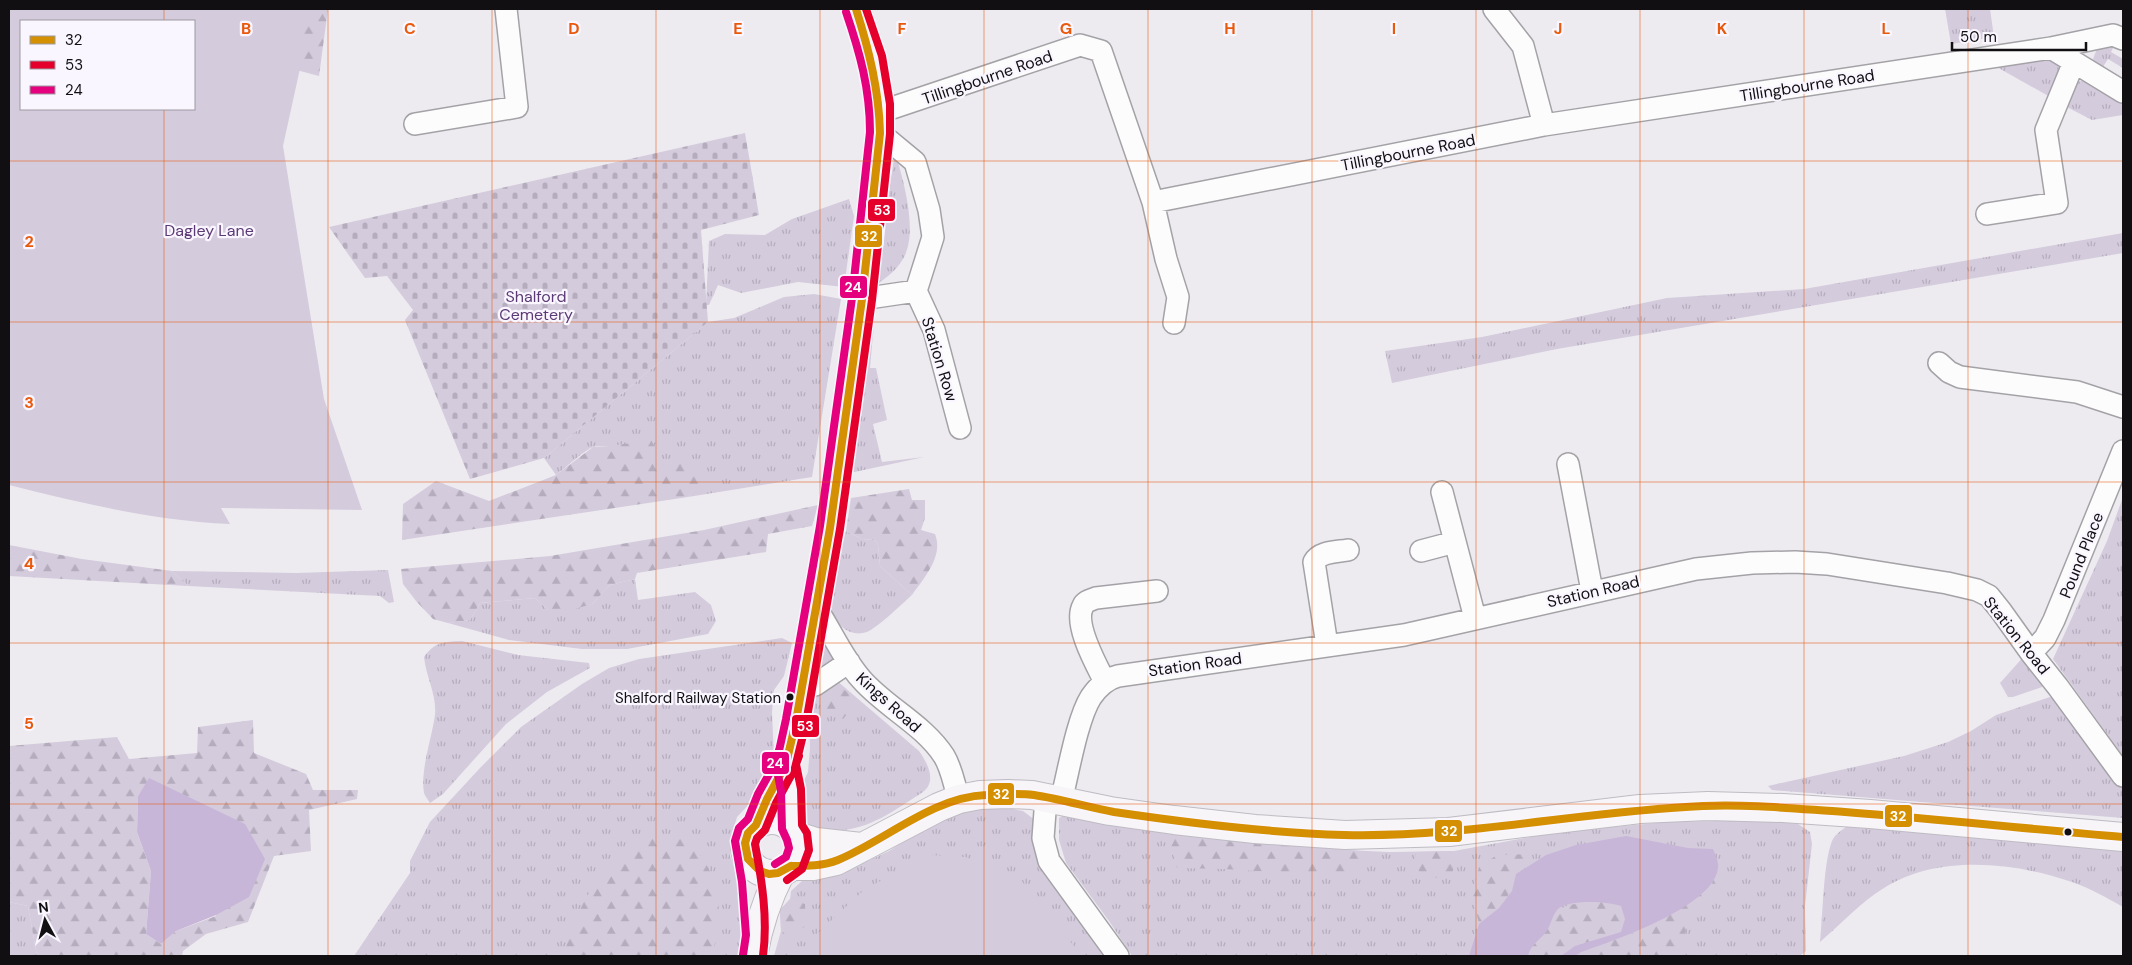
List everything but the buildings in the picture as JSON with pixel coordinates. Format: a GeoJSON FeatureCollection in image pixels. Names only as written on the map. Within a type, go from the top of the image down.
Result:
{"type":"FeatureCollection","features":[{"type":"Feature","properties":{"kind":"main road"},"geometry":{"type":"LineString","coordinates":[[756,825],[767,799],[786,764],[803,684],[842,450],[862,299],[880,122],[872,58],[856,9]]}},
{"type":"Feature","properties":{"kind":"main road"},"geometry":{"type":"LineString","coordinates":[[755,946],[771,891],[799,852],[794,832],[786,764]]}},
{"type":"Feature","properties":{"kind":"main road"},"geometry":{"type":"LineString","coordinates":[[748,859],[755,868],[763,872],[813,866],[836,860],[939,807],[980,795],[1008,794],[1053,799],[1174,820],[1255,829],[1346,835],[1448,832],[1640,809],[1708,806],[1783,808],[1870,814],[2123,837]]}},
{"type":"Feature","properties":{"kind":"main road"},"geometry":{"type":"LineString","coordinates":[[755,946],[752,881],[745,848],[750,830],[756,825],[774,819],[784,822],[794,832],[816,842],[861,847]]}},
{"type":"Feature","properties":{"kind":"street"},"geometry":{"type":"LineString","coordinates":[[415,124],[517,107],[506,9]]}},
{"type":"Feature","properties":{"kind":"street"},"geometry":{"type":"LineString","coordinates":[[1494,9],[1524,46],[1544,125]]}},
{"type":"Feature","properties":{"kind":"street","name":"Tillingbourne Road"},"geometry":{"type":"LineString","coordinates":[[880,122],[1080,45],[1101,50],[1153,202],[1544,125],[2051,48],[2113,35],[2123,39]]}},
{"type":"Feature","properties":{"kind":"street"},"geometry":{"type":"LineString","coordinates":[[2051,48],[2123,92]]}},
{"type":"Feature","properties":{"kind":"street"},"geometry":{"type":"LineString","coordinates":[[1987,214],[2057,202],[2046,130],[2074,62]]}},
{"type":"Feature","properties":{"kind":"street"},"geometry":{"type":"LineString","coordinates":[[862,299],[916,291],[932,237],[929,210],[915,162],[880,122]]}},
{"type":"Feature","properties":{"kind":"street"},"geometry":{"type":"LineString","coordinates":[[1153,202],[1166,259],[1178,297],[1174,323]]}},
{"type":"Feature","properties":{"kind":"street","name":"Station Row"},"geometry":{"type":"LineString","coordinates":[[916,291],[934,330],[960,428]]}},
{"type":"Feature","properties":{"kind":"street"},"geometry":{"type":"LineString","coordinates":[[1939,363],[1949,372],[1960,377],[2076,392],[2123,407]]}},
{"type":"Feature","properties":{"kind":"street","name":"Pound Place"},"geometry":{"type":"LineString","coordinates":[[2031,653],[2045,638],[2054,620],[2123,452]]}},
{"type":"Feature","properties":{"kind":"street"},"geometry":{"type":"LineString","coordinates":[[1568,464],[1592,591]]}},
{"type":"Feature","properties":{"kind":"street"},"geometry":{"type":"LineString","coordinates":[[1442,492],[1475,618]]}},
{"type":"Feature","properties":{"kind":"street"},"geometry":{"type":"LineString","coordinates":[[1421,551],[1455,542]]}},
{"type":"Feature","properties":{"kind":"street"},"geometry":{"type":"LineString","coordinates":[[1328,645],[1314,562],[1318,556],[1323,554],[1348,550]]}},
{"type":"Feature","properties":{"kind":"street","name":"Station Road"},"geometry":{"type":"LineString","coordinates":[[1105,682],[1111,678],[1126,674],[1404,635],[1696,569],[1752,562],[1807,562],[1888,572],[1954,584],[1984,593],[2002,611],[2123,776]]}},
{"type":"Feature","properties":{"kind":"street"},"geometry":{"type":"LineString","coordinates":[[1118,956],[1049,861],[1042,838],[1053,799],[1087,705],[1095,692],[1105,682],[1085,639],[1081,617],[1082,607],[1087,602],[1096,598],[1157,591]]}},
{"type":"Feature","properties":{"kind":"street","name":"Kings Road"},"geometry":{"type":"LineString","coordinates":[[815,606],[849,662],[871,690],[927,736],[943,755],[949,766],[959,800]]}},
{"type":"Feature","properties":{"kind":"street"},"geometry":{"type":"LineString","coordinates":[[803,684],[816,685],[849,662]]}},
{"type":"Feature","properties":{"kind":"green space","name":"Dagley Lane"},"geometry":{"type":"Polygon","coordinates":[[[9,9],[302,9],[301,64],[283,146],[324,399],[362,510],[221,508],[230,524],[146,515],[9,485],[9,9]]]}},
{"type":"Feature","properties":{"kind":"green space"},"geometry":{"type":"Polygon","coordinates":[[[264,9],[328,9],[319,76],[270,63],[264,9]]]}},
{"type":"Feature","properties":{"kind":"green space"},"geometry":{"type":"Polygon","coordinates":[[[1945,9],[1990,9],[1994,37],[1951,44],[1945,9]]]}},
{"type":"Feature","properties":{"kind":"green space"},"geometry":{"type":"Polygon","coordinates":[[[2117,40],[2111,52],[2123,59],[2123,68],[2108,59],[2101,70],[2099,69],[2093,59],[2098,46],[2117,40]]]}},
{"type":"Feature","properties":{"kind":"green space"},"geometry":{"type":"Polygon","coordinates":[[[2040,57],[2057,63],[2060,70],[2052,98],[1995,66],[2040,57]]]}},
{"type":"Feature","properties":{"kind":"green space"},"geometry":{"type":"Polygon","coordinates":[[[2087,80],[2123,100],[2123,115],[2092,120],[2063,105],[2077,82],[2087,80]]]}},
{"type":"Feature","properties":{"kind":"green space","name":"Shalford Cemetery"},"geometry":{"type":"Polygon","coordinates":[[[745,133],[759,215],[701,230],[708,322],[544,458],[470,479],[405,320],[413,310],[387,276],[365,278],[329,227],[745,133]]]}},
{"type":"Feature","properties":{"kind":"green space"},"geometry":{"type":"Polygon","coordinates":[[[895,152],[908,206],[910,235],[908,248],[903,259],[890,274],[875,286],[895,152]]]}},
{"type":"Feature","properties":{"kind":"green space"},"geometry":{"type":"Polygon","coordinates":[[[849,199],[854,216],[844,287],[798,282],[741,293],[718,285],[709,305],[706,305],[709,241],[725,234],[765,235],[792,219],[849,199]]]}},
{"type":"Feature","properties":{"kind":"green space"},"geometry":{"type":"Polygon","coordinates":[[[2123,233],[2123,253],[1557,349],[1392,383],[1385,351],[1482,337],[1667,298],[1804,289],[2123,233]]]}},
{"type":"Feature","properties":{"kind":"green space"},"geometry":{"type":"Polygon","coordinates":[[[814,294],[841,299],[812,477],[688,497],[703,479],[665,463],[631,452],[603,446],[593,447],[556,475],[544,458],[708,322],[734,318],[784,297],[814,294]]]}},
{"type":"Feature","properties":{"kind":"green space"},"geometry":{"type":"Polygon","coordinates":[[[871,311],[875,312],[870,368],[876,368],[887,420],[873,424],[882,462],[924,457],[850,473],[871,311]]]}},
{"type":"Feature","properties":{"kind":"green space"},"geometry":{"type":"Polygon","coordinates":[[[651,440],[663,462],[699,461],[704,479],[688,497],[402,540],[403,504],[436,481],[489,501],[556,475],[593,447],[651,440]]]}},
{"type":"Feature","properties":{"kind":"green space"},"geometry":{"type":"Polygon","coordinates":[[[909,489],[912,500],[925,500],[925,518],[921,530],[935,534],[937,542],[935,558],[927,574],[912,595],[880,566],[878,545],[875,540],[862,539],[846,531],[851,498],[909,489]]]}},
{"type":"Feature","properties":{"kind":"green space"},"geometry":{"type":"Polygon","coordinates":[[[2123,497],[2123,756],[2053,659],[2107,541],[2123,497]]]}},
{"type":"Feature","properties":{"kind":"green space"},"geometry":{"type":"Polygon","coordinates":[[[818,505],[812,526],[768,534],[766,552],[637,573],[635,579],[610,585],[592,604],[564,612],[548,610],[535,598],[480,603],[470,620],[448,623],[433,619],[403,584],[401,569],[550,556],[704,530],[818,505]]]}},
{"type":"Feature","properties":{"kind":"green space"},"geometry":{"type":"Polygon","coordinates":[[[846,531],[862,539],[875,540],[878,545],[880,566],[912,595],[877,626],[864,633],[854,633],[842,627],[835,617],[831,606],[832,580],[846,531]]]}},
{"type":"Feature","properties":{"kind":"green space"},"geometry":{"type":"Polygon","coordinates":[[[9,545],[82,559],[172,571],[188,586],[9,576],[9,545]]]}},
{"type":"Feature","properties":{"kind":"green space"},"geometry":{"type":"Polygon","coordinates":[[[388,570],[394,602],[389,603],[380,596],[188,586],[172,571],[296,573],[388,570]]]}},
{"type":"Feature","properties":{"kind":"green space"},"geometry":{"type":"Polygon","coordinates":[[[635,579],[638,600],[695,592],[711,605],[716,621],[708,634],[627,649],[582,649],[509,640],[448,623],[470,620],[480,603],[535,598],[548,610],[592,604],[610,585],[635,579]]]}},
{"type":"Feature","properties":{"kind":"green space"},"geometry":{"type":"Polygon","coordinates":[[[782,638],[792,643],[784,676],[774,690],[772,712],[774,760],[752,801],[737,817],[731,837],[730,856],[739,878],[743,901],[742,956],[354,956],[410,873],[410,861],[430,822],[521,727],[582,684],[609,668],[639,659],[782,638]]]}},
{"type":"Feature","properties":{"kind":"green space"},"geometry":{"type":"Polygon","coordinates":[[[462,641],[518,655],[589,663],[590,668],[547,692],[506,724],[443,794],[430,803],[424,793],[423,784],[434,724],[435,708],[424,657],[432,648],[440,644],[462,641]]]}},
{"type":"Feature","properties":{"kind":"green space"},"geometry":{"type":"Polygon","coordinates":[[[825,641],[835,662],[819,675],[822,649],[825,641]]]}},
{"type":"Feature","properties":{"kind":"green space"},"geometry":{"type":"Polygon","coordinates":[[[2025,655],[2042,677],[2042,687],[2008,697],[2000,683],[2025,655]]]}},
{"type":"Feature","properties":{"kind":"green space"},"geometry":{"type":"Polygon","coordinates":[[[836,680],[919,751],[930,772],[930,783],[927,788],[889,814],[852,829],[839,830],[813,827],[803,822],[802,785],[808,772],[810,748],[809,697],[836,680]]]}},
{"type":"Feature","properties":{"kind":"green space"},"geometry":{"type":"Polygon","coordinates":[[[835,684],[852,695],[855,705],[843,719],[827,715],[820,702],[825,689],[835,684]]]}},
{"type":"Feature","properties":{"kind":"green space"},"geometry":{"type":"Polygon","coordinates":[[[2050,697],[2065,704],[2123,787],[2123,818],[1772,790],[1768,786],[1904,756],[1948,742],[1971,731],[1996,715],[2050,697]]]}},
{"type":"Feature","properties":{"kind":"green space"},"geometry":{"type":"Polygon","coordinates":[[[253,720],[254,753],[306,774],[313,790],[358,790],[357,799],[309,810],[311,851],[274,856],[248,922],[206,934],[183,951],[182,956],[37,956],[28,906],[9,902],[9,746],[117,737],[129,759],[197,753],[198,727],[253,720]],[[149,779],[138,796],[137,832],[151,871],[146,934],[161,944],[176,931],[216,916],[149,779]]]}},
{"type":"Feature","properties":{"kind":"green space"},"geometry":{"type":"Polygon","coordinates":[[[995,806],[1023,811],[1035,820],[1106,956],[774,956],[781,931],[780,910],[790,899],[791,891],[802,881],[824,877],[855,867],[889,851],[928,826],[962,809],[995,806]]]}},
{"type":"Feature","properties":{"kind":"green space"},"geometry":{"type":"Polygon","coordinates":[[[1067,813],[1134,828],[1323,849],[1389,852],[1454,851],[1558,832],[1667,822],[1763,820],[1798,824],[1810,832],[1812,844],[1805,906],[1806,951],[1800,956],[1132,956],[1066,863],[1059,840],[1059,818],[1067,813]]]}},
{"type":"Feature","properties":{"kind":"green space"},"geometry":{"type":"Polygon","coordinates":[[[1849,825],[2123,847],[2123,907],[2085,887],[2049,875],[2001,866],[1952,866],[1928,870],[1905,877],[1884,888],[1859,906],[1820,942],[1825,876],[1829,851],[1835,836],[1849,825]]]}},
{"type":"Feature","properties":{"kind":"green space"},"geometry":{"type":"Polygon","coordinates":[[[1178,833],[1361,851],[1361,869],[1349,877],[1225,869],[1177,868],[1171,847],[1178,833]]]}},
{"type":"Feature","properties":{"kind":"green space"},"geometry":{"type":"Polygon","coordinates":[[[665,835],[687,842],[696,850],[710,871],[715,883],[719,918],[712,956],[564,956],[577,916],[598,880],[611,865],[627,852],[645,842],[665,835]]]}},
{"type":"Feature","properties":{"kind":"green space"},"geometry":{"type":"Polygon","coordinates":[[[1454,851],[1456,860],[1452,874],[1425,880],[1414,864],[1416,852],[1454,851]]]}},
{"type":"Feature","properties":{"kind":"green space"},"geometry":{"type":"Polygon","coordinates":[[[1531,854],[1534,862],[1516,874],[1507,897],[1493,913],[1479,924],[1472,894],[1479,867],[1497,855],[1531,854]]]}},
{"type":"Feature","properties":{"kind":"green space"},"geometry":{"type":"Polygon","coordinates":[[[930,855],[965,857],[1016,874],[1082,956],[815,956],[818,933],[865,889],[930,855]]]}},
{"type":"Feature","properties":{"kind":"green space"},"geometry":{"type":"Polygon","coordinates":[[[1718,867],[1725,882],[1722,893],[1689,917],[1683,943],[1666,956],[1575,956],[1581,952],[1633,933],[1712,884],[1718,867]]]}},
{"type":"Feature","properties":{"kind":"green space"},"geometry":{"type":"Polygon","coordinates":[[[790,899],[805,904],[806,926],[789,936],[781,931],[780,910],[790,899]]]}},
{"type":"Feature","properties":{"kind":"green space"},"geometry":{"type":"Polygon","coordinates":[[[9,902],[28,906],[37,956],[9,956],[9,902]]]}},
{"type":"Feature","properties":{"kind":"green space"},"geometry":{"type":"Polygon","coordinates":[[[1605,902],[1621,906],[1625,919],[1621,932],[1575,946],[1561,956],[1528,956],[1534,944],[1544,934],[1556,911],[1569,905],[1605,902]]]}},
{"type":"Feature","properties":{"kind":"shaded area"},"geometry":{"type":"Polygon","coordinates":[[[149,778],[245,824],[265,859],[249,897],[216,915],[176,931],[161,944],[146,934],[151,871],[137,832],[138,796],[149,778]]]}},
{"type":"Feature","properties":{"kind":"shaded area"},"geometry":{"type":"Polygon","coordinates":[[[1626,836],[1688,848],[1713,849],[1718,867],[1713,881],[1700,895],[1661,920],[1575,956],[1561,956],[1575,946],[1621,932],[1625,919],[1621,906],[1588,902],[1562,906],[1555,912],[1548,929],[1533,946],[1528,956],[1469,956],[1479,924],[1499,908],[1512,891],[1516,874],[1546,855],[1576,845],[1626,836]]]}},
{"type":"Feature","properties":{"kind":"transit line","name":"32"},"geometry":{"type":"LineString","coordinates":[[791,866],[778,873],[769,874],[760,871],[748,859],[745,843],[748,833],[756,825],[767,799],[786,764],[796,721],[830,528],[862,299],[880,133],[878,101],[873,70],[856,9]]}},
{"type":"Feature","properties":{"kind":"transit line","name":"53"},"geometry":{"type":"LineString","coordinates":[[763,956],[765,914],[755,844],[757,838],[765,830],[776,803],[795,768],[806,723],[840,529],[872,300],[890,134],[890,104],[882,56],[866,9]]}},
{"type":"Feature","properties":{"kind":"transit line","name":"24"},"geometry":{"type":"LineString","coordinates":[[743,955],[746,935],[742,882],[735,841],[739,828],[748,819],[758,794],[777,760],[786,719],[820,526],[852,298],[870,132],[870,116],[863,71],[846,12]]}},
{"type":"Feature","properties":{"kind":"transit line","name":"24"},"geometry":{"type":"LineString","coordinates":[[775,864],[786,857],[789,848],[782,829],[781,791],[776,764],[779,750]]}},
{"type":"Feature","properties":{"kind":"transit line","name":"53"},"geometry":{"type":"LineString","coordinates":[[787,880],[802,869],[809,850],[807,833],[802,825],[801,789],[796,764],[799,756]]}},
{"type":"Feature","properties":{"kind":"transit line","name":"32"},"geometry":{"type":"LineString","coordinates":[[791,866],[821,865],[838,860],[947,803],[986,795],[1010,794],[1034,795],[1114,812],[1171,820],[1257,830],[1315,834],[1389,835],[1479,828],[1658,809],[1738,806],[1845,812],[2123,837]]}},
{"type":"Feature","properties":{"kind":"place","name":"Shalford Railway Station"},"geometry":{"type":"Point","coordinates":[790,697]}}]}
